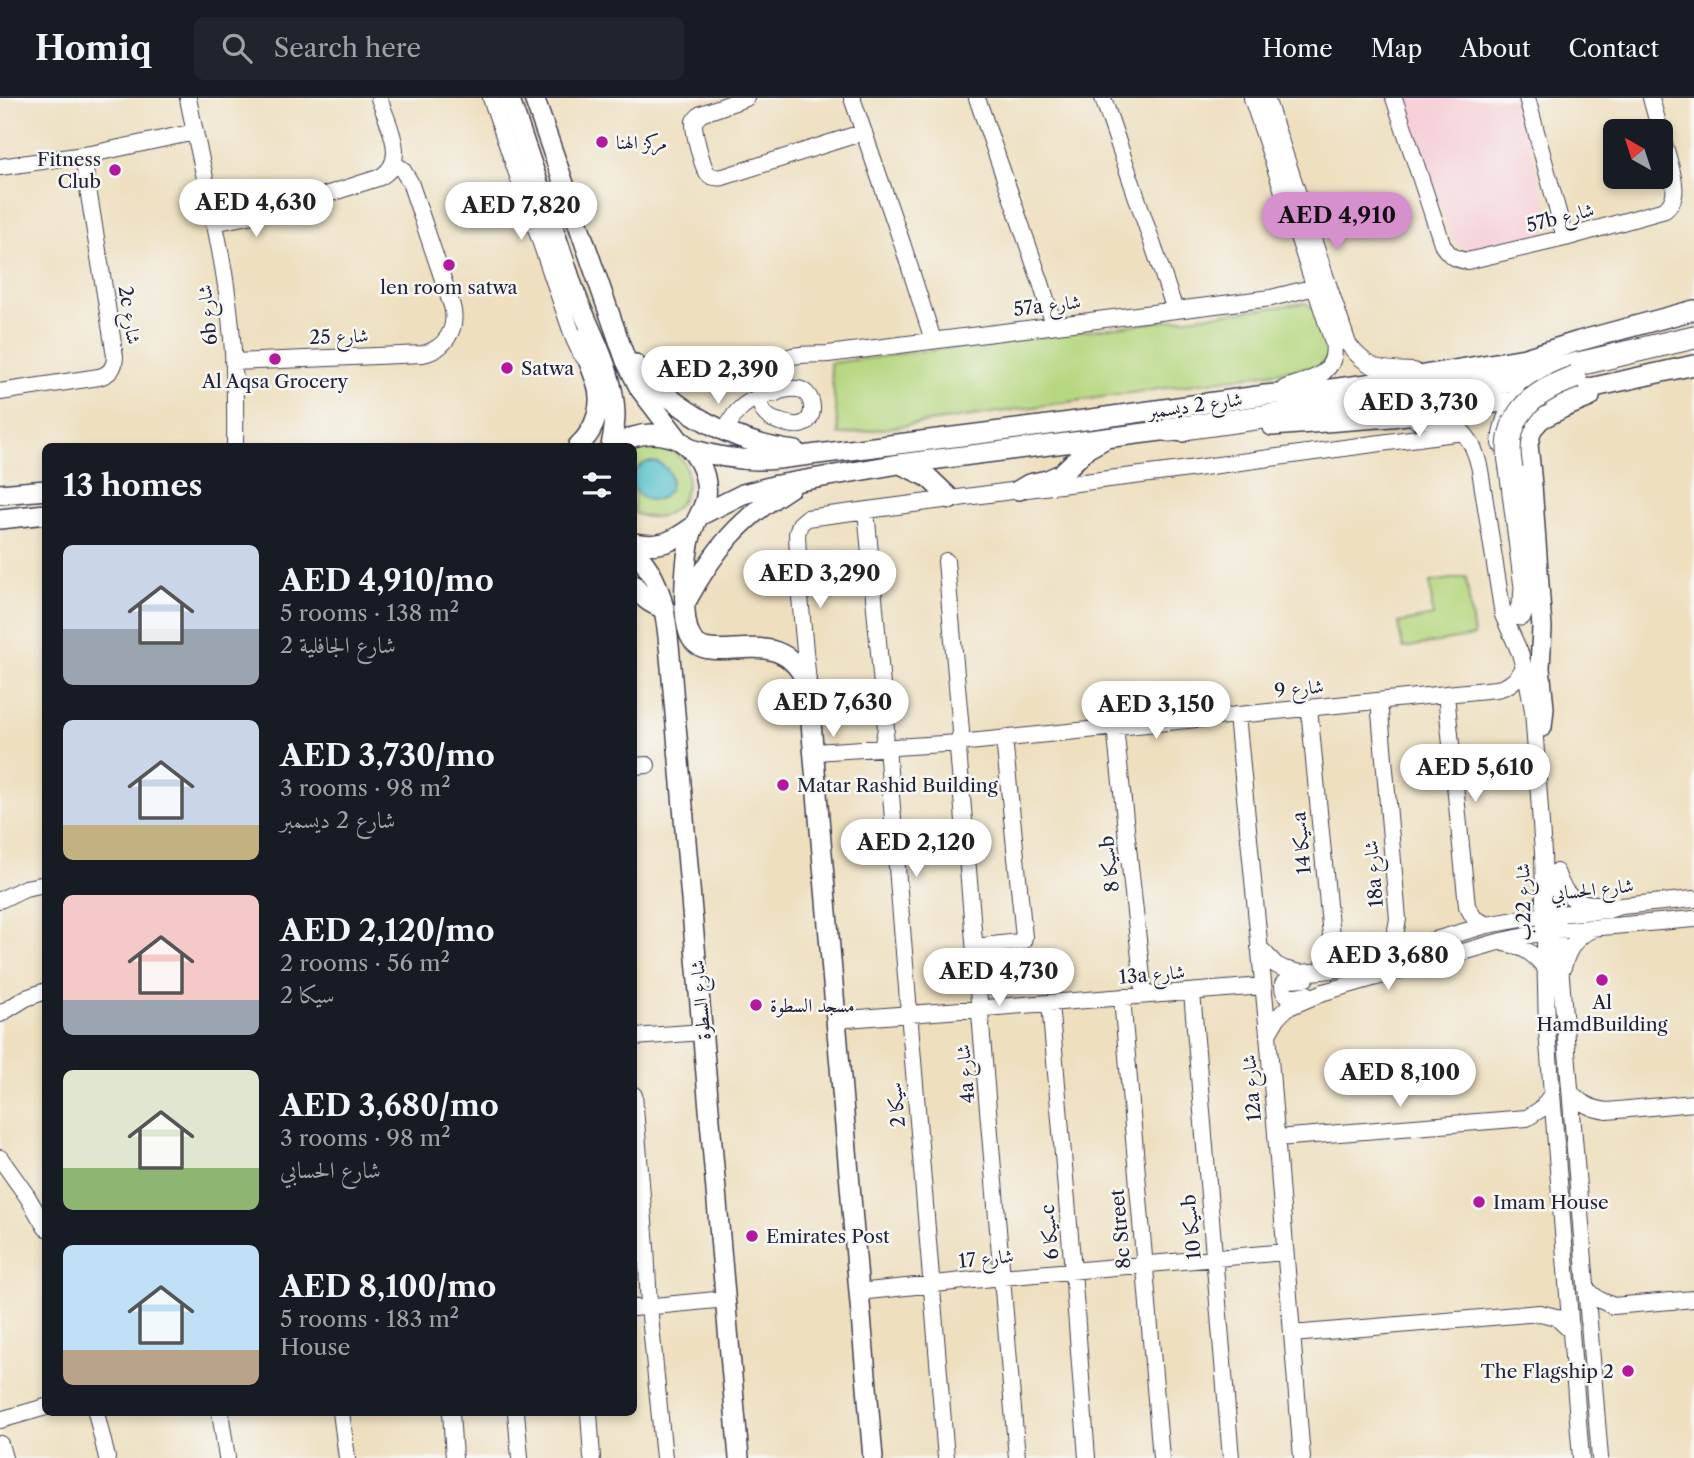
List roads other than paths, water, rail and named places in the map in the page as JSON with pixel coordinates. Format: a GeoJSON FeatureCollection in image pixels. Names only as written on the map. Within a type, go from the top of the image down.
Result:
{"type":"FeatureCollection","features":[{"type":"Feature","properties":{"kind":"highway"},"geometry":{"type":"LineString","coordinates":[[1169,430],[1419,396],[1540,373],[1694,337]]}},
{"type":"Feature","properties":{"kind":"highway"},"geometry":{"type":"LineString","coordinates":[[1520,614],[1525,601],[1526,586],[1508,452],[1511,434],[1522,410],[1541,391],[1575,377],[1611,366],[1694,349]]}},
{"type":"Feature","properties":{"kind":"main road"},"geometry":{"type":"LineString","coordinates":[[509,98],[579,303],[603,358],[611,384],[615,411],[613,443]]}},
{"type":"Feature","properties":{"kind":"main road"},"geometry":{"type":"LineString","coordinates":[[534,98],[632,376],[703,470],[706,498],[697,521],[685,573],[685,604],[690,636],[698,645],[715,650]]}},
{"type":"Feature","properties":{"kind":"main road"},"geometry":{"type":"LineString","coordinates":[[595,274],[603,247]]}},
{"type":"Feature","properties":{"kind":"main road"},"geometry":{"type":"LineString","coordinates":[[563,307],[588,325]]}},
{"type":"Feature","properties":{"kind":"main road","name":"شارع 2 ديسمبر"},"geometry":{"type":"LineString","coordinates":[[619,443],[643,434],[662,434],[716,456],[747,461],[778,459],[1265,395],[1324,390],[1525,358],[1694,310]]}},
{"type":"Feature","properties":{"kind":"main road"},"geometry":{"type":"LineString","coordinates":[[581,443],[594,424],[599,406],[598,388],[587,353],[588,325]]}},
{"type":"Feature","properties":{"kind":"main road"},"geometry":{"type":"LineString","coordinates":[[620,346],[673,401],[702,420],[733,434],[783,449],[817,454]]}},
{"type":"Feature","properties":{"kind":"main road","name":"شارع 2 ديسمبر"},"geometry":{"type":"LineString","coordinates":[[637,544],[649,546],[673,541],[697,521],[743,494],[899,464],[1169,430],[1202,433],[1391,417],[1577,391],[1694,365]]}},
{"type":"Feature","properties":{"kind":"main road"},"geometry":{"type":"LineString","coordinates":[[1537,718],[1544,708],[1540,668],[1542,628],[1528,439],[1536,423],[1545,416],[1627,385],[1641,377]]}},
{"type":"Feature","properties":{"kind":"main road"},"geometry":{"type":"LineString","coordinates":[[1019,490],[1061,474],[1088,448],[1108,437]]}},
{"type":"Feature","properties":{"kind":"main road"},"geometry":{"type":"LineString","coordinates":[[899,464],[928,477],[951,499]]}},
{"type":"Feature","properties":{"kind":"main road"},"geometry":{"type":"LineString","coordinates":[[685,604],[711,558],[735,530],[766,503],[800,481]]}},
{"type":"Feature","properties":{"kind":"main road"},"geometry":{"type":"LineString","coordinates":[[0,494],[42,490]]}},
{"type":"Feature","properties":{"kind":"main road"},"geometry":{"type":"LineString","coordinates":[[0,519],[42,514]]}},
{"type":"Feature","properties":{"kind":"main road","name":"شارع السطوة"},"geometry":{"type":"LineString","coordinates":[[637,554],[656,581],[649,605],[671,667],[740,1458]]}},
{"type":"Feature","properties":{"kind":"main road"},"geometry":{"type":"LineString","coordinates":[[637,590],[649,605]]}},
{"type":"Feature","properties":{"kind":"main road"},"geometry":{"type":"LineString","coordinates":[[671,667],[684,657],[715,650],[761,648],[786,655],[804,674],[808,687],[873,1458]]}},
{"type":"Feature","properties":{"kind":"street","name":"6b شارع"},"geometry":{"type":"LineString","coordinates":[[188,98],[226,285],[233,362],[235,443]]}},
{"type":"Feature","properties":{"kind":"street"},"geometry":{"type":"LineString","coordinates":[[215,228],[387,173],[394,164],[396,149],[379,98]]}},
{"type":"Feature","properties":{"kind":"street"},"geometry":{"type":"LineString","coordinates":[[491,98],[577,346],[590,364]]}},
{"type":"Feature","properties":{"kind":"street"},"geometry":{"type":"LineString","coordinates":[[746,98],[705,112],[694,121],[694,132],[705,167],[712,177],[723,177],[864,132]]}},
{"type":"Feature","properties":{"kind":"street"},"geometry":{"type":"LineString","coordinates":[[852,98],[933,340]]}},
{"type":"Feature","properties":{"kind":"street"},"geometry":{"type":"LineString","coordinates":[[977,98],[1054,325]]}},
{"type":"Feature","properties":{"kind":"street"},"geometry":{"type":"LineString","coordinates":[[1103,98],[1175,310]]}},
{"type":"Feature","properties":{"kind":"street"},"geometry":{"type":"LineString","coordinates":[[1252,98],[1334,342],[1335,352],[1329,368],[1319,376],[1265,395]]}},
{"type":"Feature","properties":{"kind":"street"},"geometry":{"type":"LineString","coordinates":[[1266,98],[1349,344],[1361,360],[1370,366],[1438,372]]}},
{"type":"Feature","properties":{"kind":"street","name":"57b شارع"},"geometry":{"type":"LineString","coordinates":[[1394,98],[1443,246],[1457,260],[1476,260],[1655,214],[1671,204],[1675,193],[1673,179]]}},
{"type":"Feature","properties":{"kind":"street"},"geometry":{"type":"LineString","coordinates":[[1527,98],[1566,238]]}},
{"type":"Feature","properties":{"kind":"street"},"geometry":{"type":"LineString","coordinates":[[1651,98],[1657,119]]}},
{"type":"Feature","properties":{"kind":"street"},"geometry":{"type":"LineString","coordinates":[[0,167],[90,154],[160,139],[196,136]]}},
{"type":"Feature","properties":{"kind":"street","name":"2c شارع"},"geometry":{"type":"LineString","coordinates":[[0,392],[99,377],[108,373],[114,365],[115,356],[85,170],[90,154]]}},
{"type":"Feature","properties":{"kind":"street","name":"شارع 25"},"geometry":{"type":"LineString","coordinates":[[233,362],[423,354],[444,343],[453,327],[452,306],[410,182],[402,169],[394,164]]}},
{"type":"Feature","properties":{"kind":"street","name":"57a شارع"},"geometry":{"type":"LineString","coordinates":[[733,434],[743,406],[773,394],[776,368],[781,361],[789,357],[1271,298],[1289,299],[1317,291]]}},
{"type":"Feature","properties":{"kind":"street","name":"شارع 22ب"},"geometry":{"type":"LineString","coordinates":[[1540,373],[1522,387],[1513,400],[1502,424],[1500,450],[1520,614],[1534,679],[1551,860],[1546,969],[1547,1031],[1568,1289],[1578,1455]]}},
{"type":"Feature","properties":{"kind":"street"},"geometry":{"type":"LineString","coordinates":[[1391,417],[1415,421],[1438,420],[1451,424],[1462,432]]}},
{"type":"Feature","properties":{"kind":"street"},"geometry":{"type":"LineString","coordinates":[[808,687],[797,534],[800,524],[811,517],[1462,432]]}},
{"type":"Feature","properties":{"kind":"street","name":"شارع 22ب"},"geometry":{"type":"LineString","coordinates":[[1462,432],[1471,443],[1478,461],[1503,615],[1516,642],[1537,718],[1543,853],[1550,923],[1562,976],[1589,1327],[1602,1456]]}},
{"type":"Feature","properties":{"kind":"street","name":"سيكا 2"},"geometry":{"type":"LineString","coordinates":[[866,510],[946,1458]]}},
{"type":"Feature","properties":{"kind":"street","name":"4a شارع"},"geometry":{"type":"LineString","coordinates":[[946,561],[1017,1458]]}},
{"type":"Feature","properties":{"kind":"street"},"geometry":{"type":"LineString","coordinates":[[1496,689],[1515,680],[1524,667]]}},
{"type":"Feature","properties":{"kind":"street"},"geometry":{"type":"LineString","coordinates":[[1496,689],[1523,699],[1537,718]]}},
{"type":"Feature","properties":{"kind":"street","name":"شارع 9"},"geometry":{"type":"LineString","coordinates":[[814,752],[959,743],[1496,689]]}},
{"type":"Feature","properties":{"kind":"street"},"geometry":{"type":"LineString","coordinates":[[1446,694],[1466,906],[1471,915],[1487,925]]}},
{"type":"Feature","properties":{"kind":"street","name":"18a شارع"},"geometry":{"type":"LineString","coordinates":[[1379,701],[1398,919],[1395,936],[1383,955]]}},
{"type":"Feature","properties":{"kind":"street","name":"سيكا 14a"},"geometry":{"type":"LineString","coordinates":[[1309,708],[1332,946],[1325,970]]}},
{"type":"Feature","properties":{"kind":"street","name":"12a شارع"},"geometry":{"type":"LineString","coordinates":[[1237,715],[1268,1034],[1302,1458]]}},
{"type":"Feature","properties":{"kind":"street","name":"سيكا 8b"},"geometry":{"type":"LineString","coordinates":[[1115,727],[1144,995]]}},
{"type":"Feature","properties":{"kind":"street"},"geometry":{"type":"LineString","coordinates":[[975,947],[1019,943],[1024,937],[1004,738]]}},
{"type":"Feature","properties":{"kind":"street"},"geometry":{"type":"LineString","coordinates":[[1551,860],[1560,884],[1570,897],[1587,904],[1621,906]]}},
{"type":"Feature","properties":{"kind":"street"},"geometry":{"type":"LineString","coordinates":[[0,900],[25,888],[42,885]]}},
{"type":"Feature","properties":{"kind":"street","name":"شارع الحسابي"},"geometry":{"type":"LineString","coordinates":[[1268,1034],[1287,1008],[1324,992],[1498,942],[1550,923],[1621,906],[1694,899]]}},
{"type":"Feature","properties":{"kind":"street","name":"18a شارع"},"geometry":{"type":"LineString","coordinates":[[1398,919],[1410,933],[1431,941]]}},
{"type":"Feature","properties":{"kind":"street","name":"شارع الحسابي"},"geometry":{"type":"LineString","coordinates":[[1259,947],[1284,969],[1301,973],[1325,970],[1487,925],[1550,923],[1598,927],[1694,919]]}},
{"type":"Feature","properties":{"kind":"street"},"geometry":{"type":"LineString","coordinates":[[1562,976],[1566,956],[1576,939],[1598,927]]}},
{"type":"Feature","properties":{"kind":"street"},"geometry":{"type":"LineString","coordinates":[[1498,942],[1514,944],[1528,950],[1546,969]]}},
{"type":"Feature","properties":{"kind":"street"},"geometry":{"type":"LineString","coordinates":[[1324,992],[1291,997],[1284,992],[1283,984],[1289,979],[1312,977],[1325,970]]}},
{"type":"Feature","properties":{"kind":"street","name":"13a شارع"},"geometry":{"type":"LineString","coordinates":[[835,1020],[1263,986]]}},
{"type":"Feature","properties":{"kind":"street"},"geometry":{"type":"LineString","coordinates":[[0,1014],[26,998],[42,992]]}},
{"type":"Feature","properties":{"kind":"street","name":"سيكا 10b"},"geometry":{"type":"LineString","coordinates":[[1192,992],[1231,1458]]}},
{"type":"Feature","properties":{"kind":"street","name":"8c Street"},"geometry":{"type":"LineString","coordinates":[[1122,997],[1161,1458]]}},
{"type":"Feature","properties":{"kind":"street","name":"سيكا 6c"},"geometry":{"type":"LineString","coordinates":[[1050,1003],[1087,1458]]}},
{"type":"Feature","properties":{"kind":"street"},"geometry":{"type":"LineString","coordinates":[[637,1037],[703,1032]]}},
{"type":"Feature","properties":{"kind":"street"},"geometry":{"type":"LineString","coordinates":[[1571,1093],[1587,1106],[1607,1111],[1694,1103]]}},
{"type":"Feature","properties":{"kind":"street"},"geometry":{"type":"LineString","coordinates":[[1277,1138],[1527,1118],[1541,1109],[1552,1094]]}},
{"type":"Feature","properties":{"kind":"street"},"geometry":{"type":"LineString","coordinates":[[1574,1134],[1588,1119],[1607,1111]]}},
{"type":"Feature","properties":{"kind":"street"},"geometry":{"type":"LineString","coordinates":[[1527,1118],[1541,1125],[1556,1139]]}},
{"type":"Feature","properties":{"kind":"street"},"geometry":{"type":"LineString","coordinates":[[637,1133],[646,1247],[641,1307],[663,1458]]}},
{"type":"Feature","properties":{"kind":"street"},"geometry":{"type":"LineString","coordinates":[[0,1158],[42,1221]]}},
{"type":"Feature","properties":{"kind":"street","name":"شارع 17"},"geometry":{"type":"LineString","coordinates":[[858,1292],[1285,1252]]}},
{"type":"Feature","properties":{"kind":"street"},"geometry":{"type":"LineString","coordinates":[[1540,1313],[1555,1305],[1568,1289]]}},
{"type":"Feature","properties":{"kind":"street"},"geometry":{"type":"LineString","coordinates":[[1586,1289],[1613,1306]]}},
{"type":"Feature","properties":{"kind":"street"},"geometry":{"type":"LineString","coordinates":[[641,1307],[726,1299]]}},
{"type":"Feature","properties":{"kind":"street"},"geometry":{"type":"LineString","coordinates":[[1589,1327],[1613,1306],[1694,1299]]}},
{"type":"Feature","properties":{"kind":"street"},"geometry":{"type":"LineString","coordinates":[[1292,1334],[1540,1313],[1556,1317],[1571,1331]]}},
{"type":"Feature","properties":{"kind":"street"},"geometry":{"type":"LineString","coordinates":[[0,1420],[42,1408]]}},
{"type":"Feature","properties":{"kind":"street"},"geometry":{"type":"LineString","coordinates":[[97,1416],[107,1458]]}},
{"type":"Feature","properties":{"kind":"street"},"geometry":{"type":"LineString","coordinates":[[221,1416],[227,1458]]}},
{"type":"Feature","properties":{"kind":"street"},"geometry":{"type":"LineString","coordinates":[[342,1416],[347,1458]]}},
{"type":"Feature","properties":{"kind":"street"},"geometry":{"type":"LineString","coordinates":[[451,1416],[454,1458]]}},
{"type":"Feature","properties":{"kind":"street"},"geometry":{"type":"LineString","coordinates":[[516,1416],[520,1458]]}},
{"type":"Feature","properties":{"kind":"street"},"geometry":{"type":"LineString","coordinates":[[589,1416],[592,1458]]}},
{"type":"Feature","properties":{"kind":"street"},"geometry":{"type":"LineString","coordinates":[[0,1444],[4,1458]]}},
{"type":"Feature","properties":{"kind":"water"},"geometry":{"type":"Polygon","coordinates":[[[645,463],[659,463],[666,467],[670,474],[670,488],[666,495],[652,500],[638,495],[638,467],[645,463]]]}},
{"type":"Feature","properties":{"kind":"place","name":"مركز الهنا"},"geometry":{"type":"Point","coordinates":[602,142]}},
{"type":"Feature","properties":{"kind":"place","name":"Fitness Club"},"geometry":{"type":"Point","coordinates":[115,170]}},
{"type":"Feature","properties":{"kind":"place","name":"len room satwa"},"geometry":{"type":"Point","coordinates":[449,265]}},
{"type":"Feature","properties":{"kind":"place","name":"Al Aqsa Grocery"},"geometry":{"type":"Point","coordinates":[275,359]}},
{"type":"Feature","properties":{"kind":"place","name":"Satwa"},"geometry":{"type":"Point","coordinates":[507,368]}},
{"type":"Feature","properties":{"kind":"place","name":"Matar Rashid Building"},"geometry":{"type":"Point","coordinates":[783,785]}},
{"type":"Feature","properties":{"kind":"place","name":"Al HamdBuilding"},"geometry":{"type":"Point","coordinates":[1602,980]}},
{"type":"Feature","properties":{"kind":"place","name":"مسجد السطوة"},"geometry":{"type":"Point","coordinates":[756,1005]}},
{"type":"Feature","properties":{"kind":"place","name":"Imam House"},"geometry":{"type":"Point","coordinates":[1479,1202]}},
{"type":"Feature","properties":{"kind":"place","name":"Emirates Post"},"geometry":{"type":"Point","coordinates":[752,1236]}},
{"type":"Feature","properties":{"kind":"place","name":"The Flagship 2"},"geometry":{"type":"Point","coordinates":[1628,1371]}}]}
